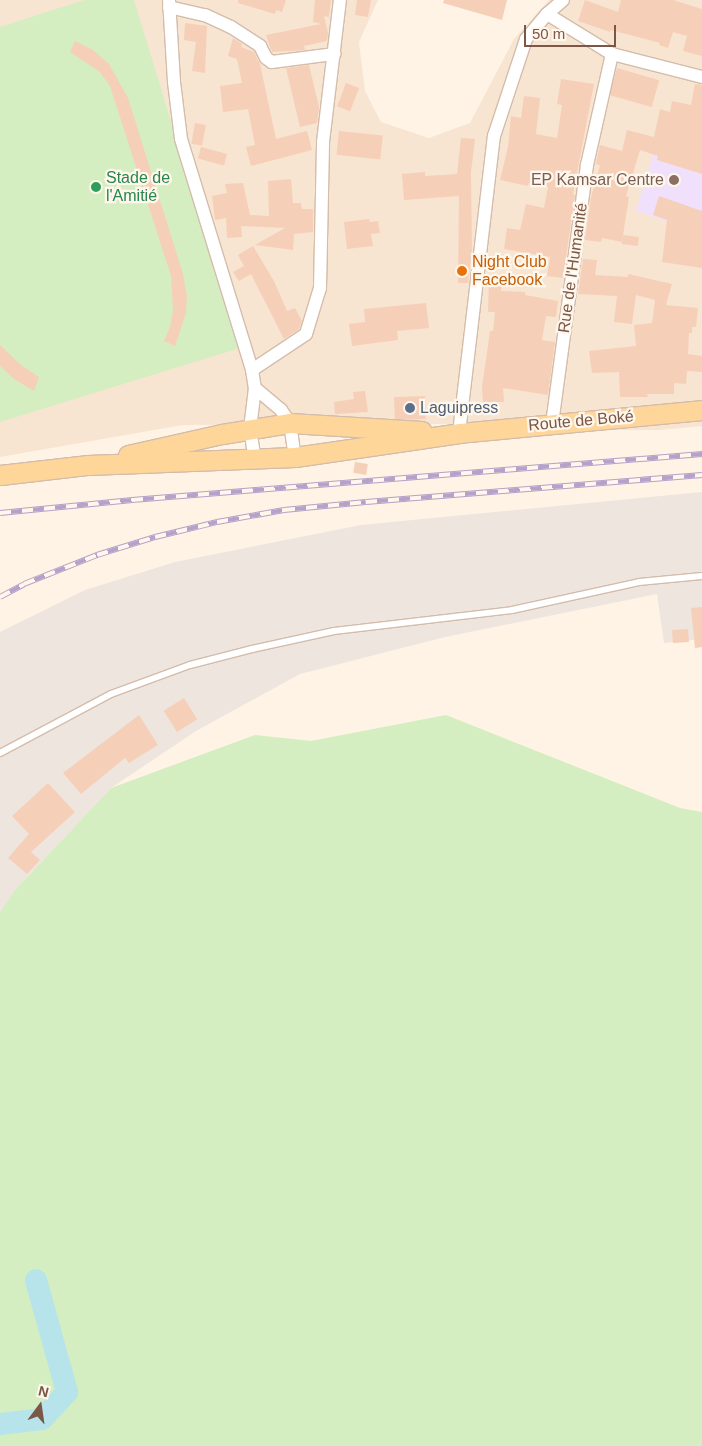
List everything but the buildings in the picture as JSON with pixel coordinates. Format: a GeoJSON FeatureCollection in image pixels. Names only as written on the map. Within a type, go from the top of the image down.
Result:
{"type":"FeatureCollection","features":[{"type":"Feature","properties":{"kind":"main road","name":"Route de Boké"},"geometry":{"type":"LineString","coordinates":[[459,433],[702,410]]}},
{"type":"Feature","properties":{"kind":"main road"},"geometry":{"type":"LineString","coordinates":[[0,475],[88,464],[250,428],[290,423],[459,433]]}},
{"type":"Feature","properties":{"kind":"main road"},"geometry":{"type":"LineString","coordinates":[[88,464],[255,460],[295,457],[459,433]]}},
{"type":"Feature","properties":{"kind":"street"},"geometry":{"type":"LineString","coordinates":[[252,370],[306,334],[320,288],[323,142],[340,0]]}},
{"type":"Feature","properties":{"kind":"street"},"geometry":{"type":"LineString","coordinates":[[459,433],[494,136],[526,39],[547,14],[563,0]]}},
{"type":"Feature","properties":{"kind":"street"},"geometry":{"type":"LineString","coordinates":[[255,460],[250,428],[254,388],[252,370],[181,139],[174,82],[169,4],[231,27],[260,46],[266,58],[272,62],[334,54]]}},
{"type":"Feature","properties":{"kind":"street"},"geometry":{"type":"LineString","coordinates":[[547,14],[612,54],[702,76]]}},
{"type":"Feature","properties":{"kind":"street","name":"Rue de l'Humanité"},"geometry":{"type":"LineString","coordinates":[[552,424],[587,165],[612,54]]}},
{"type":"Feature","properties":{"kind":"street"},"geometry":{"type":"LineString","coordinates":[[254,388],[281,410],[290,423],[295,457]]}},
{"type":"Feature","properties":{"kind":"lane"},"geometry":{"type":"LineString","coordinates":[[0,753],[111,694],[190,665],[252,649],[334,631],[512,610],[639,582],[702,576]]}},
{"type":"Feature","properties":{"kind":"shaded area"},"geometry":{"type":"Polygon","coordinates":[[[0,0],[378,0],[359,42],[365,91],[381,122],[429,138],[470,123],[514,39],[549,0],[702,0],[702,426],[659,430],[563,430],[445,424],[183,425],[0,457],[0,0]]]}},
{"type":"Feature","properties":{"kind":"shaded area","name":"EP Kamsar Centre"},"geometry":{"type":"Polygon","coordinates":[[[659,134],[702,150],[702,233],[636,211],[659,134]]]}},
{"type":"Feature","properties":{"kind":"shaded area"},"geometry":{"type":"Polygon","coordinates":[[[702,492],[702,639],[664,643],[657,594],[445,637],[300,674],[196,731],[111,788],[14,891],[0,912],[0,632],[85,590],[175,562],[361,525],[702,492]]]}},
{"type":"Feature","properties":{"kind":"green space","name":"Stade de l'Amitié"},"geometry":{"type":"Polygon","coordinates":[[[84,0],[134,0],[240,348],[0,422],[0,27],[84,0]]]}},
{"type":"Feature","properties":{"kind":"green space"},"geometry":{"type":"Polygon","coordinates":[[[446,715],[680,808],[702,812],[702,1446],[0,1446],[0,912],[14,891],[111,788],[255,735],[311,741],[446,715]]]}},
{"type":"Feature","properties":{"kind":"waterway"},"geometry":{"type":"LineString","coordinates":[[0,1424],[42,1419],[67,1392],[36,1280]]}},
{"type":"Feature","properties":{"kind":"railway"},"geometry":{"type":"LineString","coordinates":[[0,513],[132,500],[702,454]]}},
{"type":"Feature","properties":{"kind":"railway"},"geometry":{"type":"LineString","coordinates":[[0,597],[24,584],[97,555],[155,537],[217,522],[284,510],[702,475]]}},
{"type":"Feature","properties":{"kind":"place","name":"EP Kamsar Centre"},"geometry":{"type":"Point","coordinates":[674,180]}},
{"type":"Feature","properties":{"kind":"place","name":"Stade de l'Amitié"},"geometry":{"type":"Point","coordinates":[96,187]}},
{"type":"Feature","properties":{"kind":"place","name":"Night Club Facebook"},"geometry":{"type":"Point","coordinates":[462,271]}},
{"type":"Feature","properties":{"kind":"place","name":"Laguipress"},"geometry":{"type":"Point","coordinates":[410,408]}}]}
